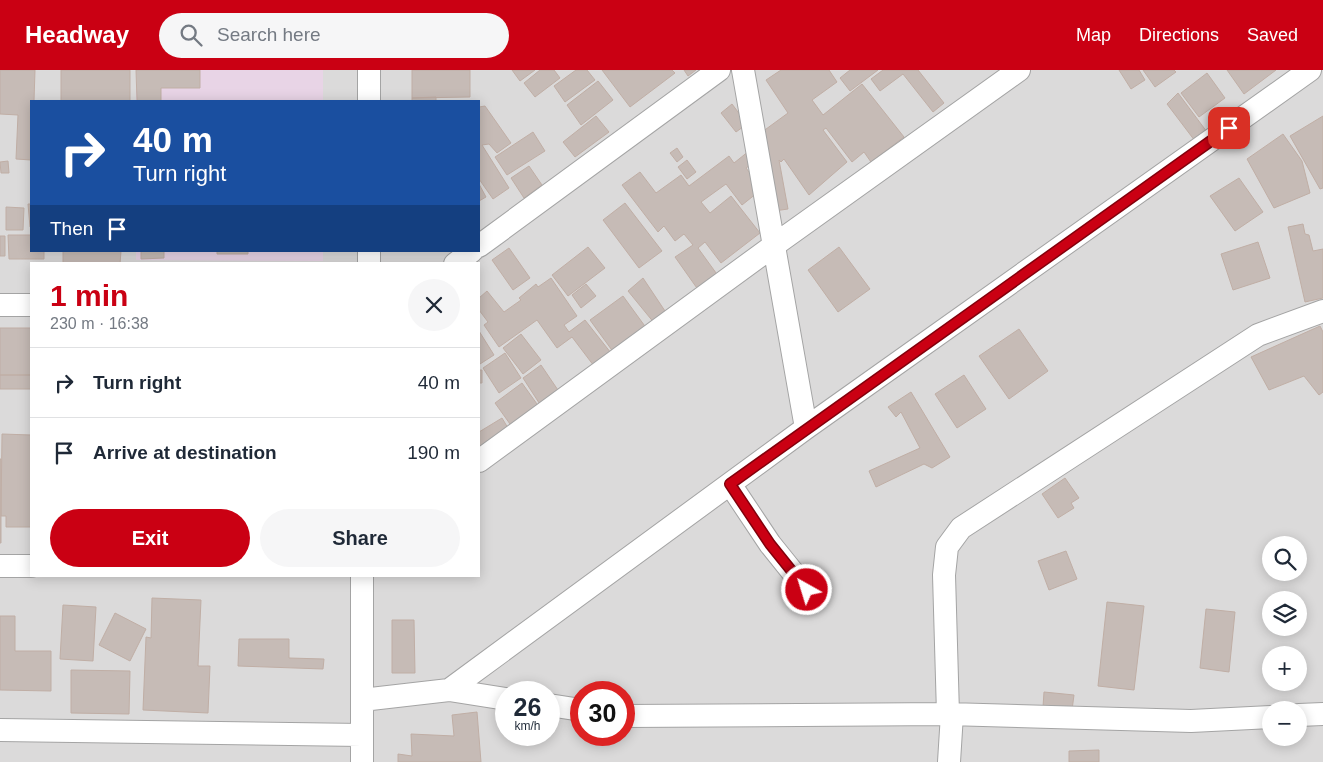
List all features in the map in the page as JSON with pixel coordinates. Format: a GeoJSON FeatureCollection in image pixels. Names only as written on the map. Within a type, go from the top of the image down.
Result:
{"type":"FeatureCollection","features":[{"type":"Feature","properties":{"kind":"street"},"geometry":{"type":"LineString","coordinates":[[369,70],[369,100]]}},
{"type":"Feature","properties":{"kind":"street"},"geometry":{"type":"LineString","coordinates":[[480,245],[719,70]]}},
{"type":"Feature","properties":{"kind":"street"},"geometry":{"type":"LineString","coordinates":[[743,70],[806,428]]}},
{"type":"Feature","properties":{"kind":"street"},"geometry":{"type":"LineString","coordinates":[[480,460],[773,246],[1019,70]]}},
{"type":"Feature","properties":{"kind":"street"},"geometry":{"type":"LineString","coordinates":[[449,690],[806,428],[1310,70]]}},
{"type":"Feature","properties":{"kind":"street"},"geometry":{"type":"LineString","coordinates":[[458,262],[471,252]]}},
{"type":"Feature","properties":{"kind":"street"},"geometry":{"type":"LineString","coordinates":[[0,305],[30,305]]}},
{"type":"Feature","properties":{"kind":"street"},"geometry":{"type":"LineString","coordinates":[[949,762],[950,714],[944,575],[947,547],[961,528],[1258,335],[1323,311]]}},
{"type":"Feature","properties":{"kind":"street"},"geometry":{"type":"LineString","coordinates":[[730,484],[770,544],[807,590]]}},
{"type":"Feature","properties":{"kind":"street"},"geometry":{"type":"LineString","coordinates":[[0,566],[30,566]]}},
{"type":"Feature","properties":{"kind":"street"},"geometry":{"type":"LineString","coordinates":[[362,577],[362,762]]}},
{"type":"Feature","properties":{"kind":"street"},"geometry":{"type":"LineString","coordinates":[[362,700],[449,690],[495,696]]}},
{"type":"Feature","properties":{"kind":"street"},"geometry":{"type":"LineString","coordinates":[[635,716],[950,714],[1191,721],[1262,717]]}},
{"type":"Feature","properties":{"kind":"street"},"geometry":{"type":"LineString","coordinates":[[1307,715],[1323,714]]}},
{"type":"Feature","properties":{"kind":"street"},"geometry":{"type":"LineString","coordinates":[[0,730],[362,735]]}},
{"type":"Feature","properties":{"kind":"shaded area"},"geometry":{"type":"Polygon","coordinates":[[[0,70],[1323,70],[1323,762],[0,762],[0,70]]]}},
{"type":"Feature","properties":{"kind":"shaded area"},"geometry":{"type":"Polygon","coordinates":[[[136,70],[323,70],[323,100],[136,100],[136,70]]]}},
{"type":"Feature","properties":{"kind":"shaded area"},"geometry":{"type":"Polygon","coordinates":[[[136,252],[323,252],[323,261],[136,260],[136,252]]]}},
{"type":"Feature","properties":{"kind":"building"},"geometry":{"type":"Polygon","coordinates":[[[0,70],[35,70],[34,100],[30,100],[30,160],[16,159],[18,115],[0,114],[0,70]]]}},
{"type":"Feature","properties":{"kind":"building"},"geometry":{"type":"Polygon","coordinates":[[[61,70],[130,70],[130,100],[61,100],[61,70]]]}},
{"type":"Feature","properties":{"kind":"building"},"geometry":{"type":"Polygon","coordinates":[[[136,70],[200,70],[200,88],[161,88],[161,100],[137,100],[136,70]]]}},
{"type":"Feature","properties":{"kind":"building"},"geometry":{"type":"Polygon","coordinates":[[[412,70],[470,70],[470,97],[412,98],[412,70]]]}},
{"type":"Feature","properties":{"kind":"building"},"geometry":{"type":"Polygon","coordinates":[[[512,70],[535,70],[520,81],[512,70]]]}},
{"type":"Feature","properties":{"kind":"building"},"geometry":{"type":"Polygon","coordinates":[[[540,70],[554,70],[560,78],[535,97],[524,83],[540,70]]]}},
{"type":"Feature","properties":{"kind":"building"},"geometry":{"type":"Polygon","coordinates":[[[576,70],[587,70],[595,80],[565,102],[554,86],[576,70]]]}},
{"type":"Feature","properties":{"kind":"building"},"geometry":{"type":"Polygon","coordinates":[[[602,70],[672,70],[675,73],[630,107],[602,70]]]}},
{"type":"Feature","properties":{"kind":"building"},"geometry":{"type":"Polygon","coordinates":[[[684,70],[696,70],[688,76],[684,70]]]}},
{"type":"Feature","properties":{"kind":"building"},"geometry":{"type":"Polygon","coordinates":[[[781,70],[829,70],[837,82],[812,100],[823,115],[862,84],[904,137],[871,162],[864,152],[852,162],[826,128],[823,130],[847,162],[809,195],[784,159],[781,162],[779,160],[788,209],[774,211],[762,132],[788,113],[766,80],[781,70]]]}},
{"type":"Feature","properties":{"kind":"building"},"geometry":{"type":"Polygon","coordinates":[[[850,70],[878,70],[850,91],[840,78],[850,70]]]}},
{"type":"Feature","properties":{"kind":"building"},"geometry":{"type":"Polygon","coordinates":[[[883,70],[918,70],[944,103],[933,112],[903,74],[880,91],[871,79],[883,70]]]}},
{"type":"Feature","properties":{"kind":"building"},"geometry":{"type":"Polygon","coordinates":[[[1119,70],[1139,70],[1145,80],[1131,89],[1119,70]]]}},
{"type":"Feature","properties":{"kind":"building"},"geometry":{"type":"Polygon","coordinates":[[[1143,70],[1174,70],[1176,72],[1155,87],[1143,70]]]}},
{"type":"Feature","properties":{"kind":"building"},"geometry":{"type":"Polygon","coordinates":[[[1227,70],[1276,70],[1244,94],[1227,70]]]}},
{"type":"Feature","properties":{"kind":"building"},"geometry":{"type":"Polygon","coordinates":[[[1207,73],[1225,98],[1199,117],[1181,93],[1207,73]]]}},
{"type":"Feature","properties":{"kind":"building"},"geometry":{"type":"Polygon","coordinates":[[[598,81],[613,100],[581,125],[567,105],[598,81]]]}},
{"type":"Feature","properties":{"kind":"building"},"geometry":{"type":"Polygon","coordinates":[[[1178,93],[1207,132],[1195,141],[1167,104],[1178,93]]]}},
{"type":"Feature","properties":{"kind":"building"},"geometry":{"type":"Polygon","coordinates":[[[436,97],[436,100],[412,100],[412,98],[436,97]]]}},
{"type":"Feature","properties":{"kind":"building"},"geometry":{"type":"Polygon","coordinates":[[[732,104],[747,124],[736,132],[721,113],[732,104]]]}},
{"type":"Feature","properties":{"kind":"building"},"geometry":{"type":"Polygon","coordinates":[[[485,106],[511,143],[497,153],[489,144],[482,145],[509,188],[493,199],[480,180],[480,107],[485,106]]]}},
{"type":"Feature","properties":{"kind":"building"},"geometry":{"type":"Polygon","coordinates":[[[596,116],[609,132],[575,157],[563,142],[596,116]]]}},
{"type":"Feature","properties":{"kind":"building"},"geometry":{"type":"Polygon","coordinates":[[[1323,116],[1323,188],[1320,189],[1290,136],[1323,116]]]}},
{"type":"Feature","properties":{"kind":"building"},"geometry":{"type":"Polygon","coordinates":[[[533,132],[545,151],[507,175],[495,157],[533,132]]]}},
{"type":"Feature","properties":{"kind":"building"},"geometry":{"type":"Polygon","coordinates":[[[1283,134],[1302,161],[1310,193],[1274,208],[1247,159],[1283,134]]]}},
{"type":"Feature","properties":{"kind":"building"},"geometry":{"type":"Polygon","coordinates":[[[677,148],[683,157],[677,162],[670,153],[677,148]]]}},
{"type":"Feature","properties":{"kind":"building"},"geometry":{"type":"Polygon","coordinates":[[[749,151],[756,161],[746,168],[762,189],[742,205],[726,184],[701,202],[710,213],[731,196],[760,233],[721,263],[705,242],[698,248],[719,277],[699,291],[675,257],[693,245],[684,234],[675,241],[664,226],[658,232],[622,185],[640,172],[656,193],[681,175],[689,186],[729,156],[734,163],[749,151]]]}},
{"type":"Feature","properties":{"kind":"building"},"geometry":{"type":"Polygon","coordinates":[[[687,160],[696,172],[687,179],[678,167],[687,160]]]}},
{"type":"Feature","properties":{"kind":"building"},"geometry":{"type":"Polygon","coordinates":[[[8,161],[9,173],[1,173],[0,162],[8,161]]]}},
{"type":"Feature","properties":{"kind":"building"},"geometry":{"type":"Polygon","coordinates":[[[529,166],[542,185],[524,198],[511,178],[529,166]]]}},
{"type":"Feature","properties":{"kind":"building"},"geometry":{"type":"Polygon","coordinates":[[[1239,178],[1263,212],[1235,231],[1210,196],[1239,178]]]}},
{"type":"Feature","properties":{"kind":"building"},"geometry":{"type":"Polygon","coordinates":[[[480,186],[486,197],[480,200],[480,186]]]}},
{"type":"Feature","properties":{"kind":"building"},"geometry":{"type":"Polygon","coordinates":[[[625,203],[662,251],[639,268],[603,220],[625,203]]]}},
{"type":"Feature","properties":{"kind":"building"},"geometry":{"type":"Polygon","coordinates":[[[28,204],[30,204],[30,227],[28,204]]]}},
{"type":"Feature","properties":{"kind":"building"},"geometry":{"type":"Polygon","coordinates":[[[6,207],[24,208],[23,230],[6,230],[6,207]]]}},
{"type":"Feature","properties":{"kind":"building"},"geometry":{"type":"Polygon","coordinates":[[[1303,224],[1305,234],[1309,235],[1313,251],[1323,249],[1323,298],[1305,302],[1288,227],[1303,224]]]}},
{"type":"Feature","properties":{"kind":"building"},"geometry":{"type":"Polygon","coordinates":[[[8,235],[30,235],[30,252],[44,252],[44,259],[9,259],[8,235]]]}},
{"type":"Feature","properties":{"kind":"building"},"geometry":{"type":"Polygon","coordinates":[[[0,236],[5,236],[5,256],[0,256],[0,236]]]}},
{"type":"Feature","properties":{"kind":"building"},"geometry":{"type":"Polygon","coordinates":[[[1258,242],[1270,278],[1233,290],[1221,254],[1258,242]]]}},
{"type":"Feature","properties":{"kind":"building"},"geometry":{"type":"Polygon","coordinates":[[[588,247],[605,268],[568,296],[552,275],[588,247]]]}},
{"type":"Feature","properties":{"kind":"building"},"geometry":{"type":"Polygon","coordinates":[[[839,247],[870,289],[838,312],[808,270],[839,247]]]}},
{"type":"Feature","properties":{"kind":"building"},"geometry":{"type":"Polygon","coordinates":[[[509,248],[530,278],[513,290],[492,260],[509,248]]]}},
{"type":"Feature","properties":{"kind":"building"},"geometry":{"type":"Polygon","coordinates":[[[63,252],[121,252],[120,262],[63,262],[63,252]]]}},
{"type":"Feature","properties":{"kind":"building"},"geometry":{"type":"Polygon","coordinates":[[[141,252],[164,252],[164,258],[141,259],[141,252]]]}},
{"type":"Feature","properties":{"kind":"building"},"geometry":{"type":"Polygon","coordinates":[[[217,252],[248,252],[248,254],[217,254],[217,252]]]}},
{"type":"Feature","properties":{"kind":"building"},"geometry":{"type":"Polygon","coordinates":[[[551,278],[577,316],[564,325],[569,332],[585,320],[611,353],[594,366],[572,337],[557,348],[537,320],[499,347],[484,325],[488,322],[480,311],[480,297],[487,291],[504,312],[521,300],[519,298],[536,284],[538,287],[551,278]]]}},
{"type":"Feature","properties":{"kind":"building"},"geometry":{"type":"Polygon","coordinates":[[[643,278],[667,314],[655,324],[628,291],[643,278]]]}},
{"type":"Feature","properties":{"kind":"building"},"geometry":{"type":"Polygon","coordinates":[[[586,284],[596,296],[581,308],[572,295],[586,284]]]}},
{"type":"Feature","properties":{"kind":"building"},"geometry":{"type":"Polygon","coordinates":[[[623,296],[647,329],[614,353],[590,320],[623,296]]]}},
{"type":"Feature","properties":{"kind":"building"},"geometry":{"type":"Polygon","coordinates":[[[1320,326],[1323,332],[1323,392],[1319,395],[1304,376],[1269,390],[1251,357],[1320,326]]]}},
{"type":"Feature","properties":{"kind":"building"},"geometry":{"type":"Polygon","coordinates":[[[0,328],[30,328],[30,375],[0,375],[0,328]]]}},
{"type":"Feature","properties":{"kind":"building"},"geometry":{"type":"Polygon","coordinates":[[[1019,329],[1048,371],[1009,399],[979,356],[1019,329]]]}},
{"type":"Feature","properties":{"kind":"building"},"geometry":{"type":"Polygon","coordinates":[[[480,333],[494,355],[480,364],[480,333]]]}},
{"type":"Feature","properties":{"kind":"building"},"geometry":{"type":"Polygon","coordinates":[[[521,334],[541,360],[523,374],[503,348],[521,334]]]}},
{"type":"Feature","properties":{"kind":"building"},"geometry":{"type":"Polygon","coordinates":[[[505,353],[521,378],[499,393],[483,368],[505,353]]]}},
{"type":"Feature","properties":{"kind":"building"},"geometry":{"type":"Polygon","coordinates":[[[541,365],[562,396],[543,409],[523,378],[541,365]]]}},
{"type":"Feature","properties":{"kind":"building"},"geometry":{"type":"Polygon","coordinates":[[[480,370],[482,370],[482,383],[480,383],[480,370]]]}},
{"type":"Feature","properties":{"kind":"building"},"geometry":{"type":"Polygon","coordinates":[[[0,375],[30,375],[30,389],[0,389],[0,375]]]}},
{"type":"Feature","properties":{"kind":"building"},"geometry":{"type":"Polygon","coordinates":[[[964,375],[986,409],[957,428],[935,394],[964,375]]]}},
{"type":"Feature","properties":{"kind":"building"},"geometry":{"type":"Polygon","coordinates":[[[522,383],[542,411],[515,431],[495,403],[522,383]]]}},
{"type":"Feature","properties":{"kind":"building"},"geometry":{"type":"Polygon","coordinates":[[[911,392],[950,457],[932,468],[924,464],[876,487],[869,471],[920,448],[901,412],[896,417],[888,407],[911,392]]]}},
{"type":"Feature","properties":{"kind":"building"},"geometry":{"type":"Polygon","coordinates":[[[502,418],[511,433],[480,450],[480,431],[502,418]]]}},
{"type":"Feature","properties":{"kind":"building"},"geometry":{"type":"Polygon","coordinates":[[[2,434],[30,435],[30,527],[6,527],[6,516],[1,516],[2,434]]]}},
{"type":"Feature","properties":{"kind":"building"},"geometry":{"type":"Polygon","coordinates":[[[1,459],[1,543],[0,543],[1,459]]]}},
{"type":"Feature","properties":{"kind":"building"},"geometry":{"type":"Polygon","coordinates":[[[1065,478],[1079,498],[1071,503],[1074,508],[1058,518],[1042,494],[1065,478]]]}},
{"type":"Feature","properties":{"kind":"building"},"geometry":{"type":"Polygon","coordinates":[[[1066,551],[1077,579],[1049,590],[1038,561],[1066,551]]]}},
{"type":"Feature","properties":{"kind":"building"},"geometry":{"type":"Polygon","coordinates":[[[152,598],[201,600],[198,666],[210,666],[208,713],[143,710],[146,637],[151,638],[152,598]]]}},
{"type":"Feature","properties":{"kind":"building"},"geometry":{"type":"Polygon","coordinates":[[[1107,602],[1144,606],[1134,690],[1098,686],[1107,602]]]}},
{"type":"Feature","properties":{"kind":"building"},"geometry":{"type":"Polygon","coordinates":[[[63,605],[96,607],[93,661],[60,659],[63,605]]]}},
{"type":"Feature","properties":{"kind":"building"},"geometry":{"type":"Polygon","coordinates":[[[1206,609],[1235,612],[1229,672],[1200,668],[1206,609]]]}},
{"type":"Feature","properties":{"kind":"building"},"geometry":{"type":"Polygon","coordinates":[[[115,613],[146,629],[130,661],[99,645],[115,613]]]}},
{"type":"Feature","properties":{"kind":"building"},"geometry":{"type":"Polygon","coordinates":[[[0,616],[15,616],[15,651],[51,651],[51,691],[0,690],[0,616]]]}},
{"type":"Feature","properties":{"kind":"building"},"geometry":{"type":"Polygon","coordinates":[[[392,620],[414,620],[415,673],[392,673],[392,620]]]}},
{"type":"Feature","properties":{"kind":"building"},"geometry":{"type":"Polygon","coordinates":[[[239,639],[289,639],[289,658],[324,659],[323,669],[238,666],[239,639]]]}},
{"type":"Feature","properties":{"kind":"building"},"geometry":{"type":"Polygon","coordinates":[[[71,670],[130,671],[129,714],[71,713],[71,670]]]}},
{"type":"Feature","properties":{"kind":"building"},"geometry":{"type":"Polygon","coordinates":[[[1044,692],[1074,695],[1072,710],[1043,707],[1044,692]]]}},
{"type":"Feature","properties":{"kind":"building"},"geometry":{"type":"Polygon","coordinates":[[[477,712],[481,762],[398,762],[398,754],[412,756],[411,734],[454,736],[452,715],[477,712]]]}},
{"type":"Feature","properties":{"kind":"building"},"geometry":{"type":"Polygon","coordinates":[[[1099,750],[1099,762],[1069,762],[1069,751],[1099,750]]]}},
{"type":"Feature","properties":{"kind":"route"},"geometry":{"type":"LineString","coordinates":[[807,590],[770,544],[730,484],[1229,128]]}}]}
